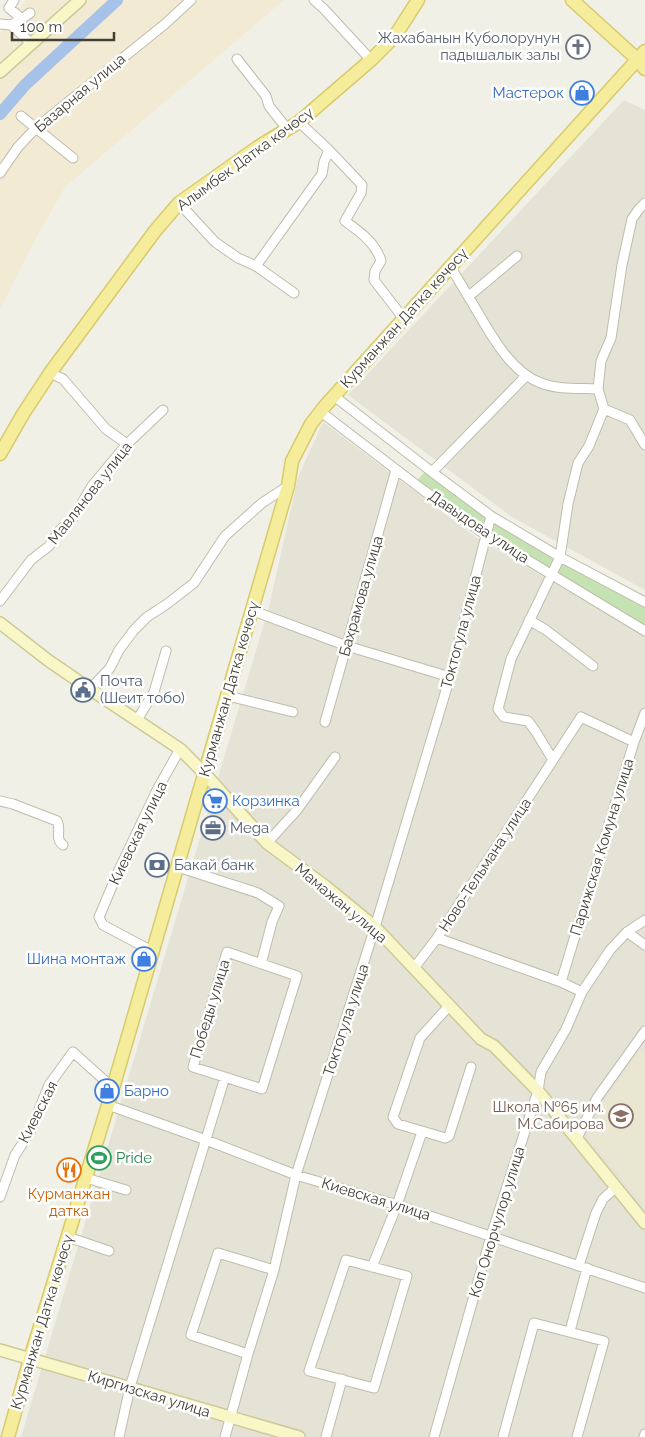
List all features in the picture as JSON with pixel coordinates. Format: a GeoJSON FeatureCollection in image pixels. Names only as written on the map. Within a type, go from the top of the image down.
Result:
{"type":"FeatureCollection","features":[{"type":"Feature","properties":{"kind":"main road","name":"Алымбек Датка көчөсү"},"geometry":{"type":"LineString","coordinates":[[0,454],[50,373],[155,231],[178,204],[258,146],[299,122],[371,60],[395,36],[418,0]]}},
{"type":"Feature","properties":{"kind":"main road"},"geometry":{"type":"LineString","coordinates":[[572,0],[642,60]]}},
{"type":"Feature","properties":{"kind":"main road","name":"Курманжан Датка көчөсү"},"geometry":{"type":"LineString","coordinates":[[8,1437],[228,696],[251,610],[288,486],[292,461],[311,424],[334,396],[558,148],[642,60]]}},
{"type":"Feature","properties":{"kind":"street"},"geometry":{"type":"LineString","coordinates":[[14,0],[10,8],[22,19]]}},
{"type":"Feature","properties":{"kind":"street"},"geometry":{"type":"LineString","coordinates":[[0,72],[80,0]]}},
{"type":"Feature","properties":{"kind":"street","name":"Базарная улица"},"geometry":{"type":"LineString","coordinates":[[0,173],[18,147],[36,128],[191,0]]}},
{"type":"Feature","properties":{"kind":"street"},"geometry":{"type":"LineString","coordinates":[[314,0],[371,60]]}},
{"type":"Feature","properties":{"kind":"street"},"geometry":{"type":"LineString","coordinates":[[0,24],[11,25],[30,13]]}},
{"type":"Feature","properties":{"kind":"street"},"geometry":{"type":"LineString","coordinates":[[11,25],[32,44]]}},
{"type":"Feature","properties":{"kind":"street"},"geometry":{"type":"LineString","coordinates":[[237,59],[266,96],[269,106],[288,130]]}},
{"type":"Feature","properties":{"kind":"street"},"geometry":{"type":"LineString","coordinates":[[21,116],[73,158]]}},
{"type":"Feature","properties":{"kind":"street"},"geometry":{"type":"LineString","coordinates":[[299,122],[362,185],[361,193],[345,221],[367,239],[378,252],[380,261],[375,271],[374,280],[404,319]]}},
{"type":"Feature","properties":{"kind":"street"},"geometry":{"type":"LineString","coordinates":[[256,266],[322,174],[329,150]]}},
{"type":"Feature","properties":{"kind":"street"},"geometry":{"type":"LineString","coordinates":[[178,204],[215,242],[238,258],[256,266],[294,293]]}},
{"type":"Feature","properties":{"kind":"street"},"geometry":{"type":"LineString","coordinates":[[553,760],[528,721],[504,717],[498,709],[512,659],[560,556],[568,504],[578,463],[589,446],[604,409],[598,389],[601,361],[611,338],[622,265],[632,219],[645,204]]}},
{"type":"Feature","properties":{"kind":"street"},"geometry":{"type":"LineString","coordinates":[[469,296],[517,256]]}},
{"type":"Feature","properties":{"kind":"street"},"geometry":{"type":"LineString","coordinates":[[450,266],[511,364],[526,376],[542,384],[568,388],[598,389]]}},
{"type":"Feature","properties":{"kind":"street"},"geometry":{"type":"LineString","coordinates":[[50,373],[62,379],[106,429],[127,444]]}},
{"type":"Feature","properties":{"kind":"street"},"geometry":{"type":"LineString","coordinates":[[432,472],[526,376]]}},
{"type":"Feature","properties":{"kind":"street"},"geometry":{"type":"LineString","coordinates":[[334,396],[491,516],[645,602]]}},
{"type":"Feature","properties":{"kind":"street"},"geometry":{"type":"LineString","coordinates":[[604,409],[630,420],[645,445]]}},
{"type":"Feature","properties":{"kind":"street","name":"Мавлянова улица"},"geometry":{"type":"LineString","coordinates":[[0,601],[31,560],[49,546],[59,531],[73,518],[92,486],[127,444],[163,410]]}},
{"type":"Feature","properties":{"kind":"street","name":"Давыдова улица"},"geometry":{"type":"LineString","coordinates":[[321,412],[396,470],[486,535],[645,630]]}},
{"type":"Feature","properties":{"kind":"street","name":"Бахрамова улица"},"geometry":{"type":"LineString","coordinates":[[325,722],[396,470]]}},
{"type":"Feature","properties":{"kind":"street"},"geometry":{"type":"LineString","coordinates":[[90,689],[110,668],[119,650],[134,630],[147,617],[194,583],[224,536],[262,502],[288,486]]}},
{"type":"Feature","properties":{"kind":"street","name":"Токтогула улица"},"geometry":{"type":"LineString","coordinates":[[225,1437],[274,1270],[296,1175],[375,927],[450,677],[491,516]]}},
{"type":"Feature","properties":{"kind":"street"},"geometry":{"type":"LineString","coordinates":[[251,610],[346,646],[450,677]]}},
{"type":"Feature","properties":{"kind":"street"},"geometry":{"type":"LineString","coordinates":[[530,620],[593,666]]}},
{"type":"Feature","properties":{"kind":"street","name":"Мамажан улица"},"geometry":{"type":"LineString","coordinates":[[0,623],[50,661],[180,750],[205,774],[267,843],[325,886],[375,927],[481,1039],[494,1046],[538,1091],[645,1223]]}},
{"type":"Feature","properties":{"kind":"street"},"geometry":{"type":"LineString","coordinates":[[137,720],[154,692],[166,651]]}},
{"type":"Feature","properties":{"kind":"street"},"geometry":{"type":"LineString","coordinates":[[228,696],[293,712]]}},
{"type":"Feature","properties":{"kind":"street","name":"Парижская Комуна улица"},"geometry":{"type":"LineString","coordinates":[[561,982],[634,742],[641,733],[645,713]]}},
{"type":"Feature","properties":{"kind":"street","name":"Ново-Тельмана улица"},"geometry":{"type":"LineString","coordinates":[[414,968],[437,938],[581,717],[634,742]]}},
{"type":"Feature","properties":{"kind":"street","name":"Киевская улица"},"geometry":{"type":"LineString","coordinates":[[152,951],[103,925],[99,917],[157,790],[180,750]]}},
{"type":"Feature","properties":{"kind":"street"},"geometry":{"type":"LineString","coordinates":[[267,843],[297,810],[336,757]]}},
{"type":"Feature","properties":{"kind":"street"},"geometry":{"type":"LineString","coordinates":[[0,801],[58,821],[58,839],[63,845]]}},
{"type":"Feature","properties":{"kind":"street"},"geometry":{"type":"LineString","coordinates":[[178,867],[258,893],[279,906],[272,922],[261,964]]}},
{"type":"Feature","properties":{"kind":"street","name":"Коп Онорчулор улица"},"geometry":{"type":"LineString","coordinates":[[434,1437],[491,1236],[538,1091],[541,1072],[566,1029],[582,992],[610,950],[627,932],[645,920]]}},
{"type":"Feature","properties":{"kind":"street"},"geometry":{"type":"LineString","coordinates":[[627,932],[645,945]]}},
{"type":"Feature","properties":{"kind":"street"},"geometry":{"type":"LineString","coordinates":[[437,938],[561,982],[582,992]]}},
{"type":"Feature","properties":{"kind":"street","name":"Победы улица"},"geometry":{"type":"LineString","coordinates":[[227,952],[297,976],[262,1089],[225,1077],[193,1067],[227,952]]}},
{"type":"Feature","properties":{"kind":"street"},"geometry":{"type":"LineString","coordinates":[[450,1006],[420,1038],[393,1116],[398,1124],[442,1138],[449,1136],[471,1067]]}},
{"type":"Feature","properties":{"kind":"street"},"geometry":{"type":"LineString","coordinates":[[577,1138],[597,1098],[645,1031]]}},
{"type":"Feature","properties":{"kind":"street","name":"Киевская"},"geometry":{"type":"LineString","coordinates":[[0,1197],[15,1156],[30,1132],[49,1085],[73,1052],[113,1088]]}},
{"type":"Feature","properties":{"kind":"street"},"geometry":{"type":"LineString","coordinates":[[119,1437],[130,1387],[225,1077]]}},
{"type":"Feature","properties":{"kind":"street","name":"Киевская улица"},"geometry":{"type":"LineString","coordinates":[[108,1105],[296,1175],[397,1205],[645,1288]]}},
{"type":"Feature","properties":{"kind":"street"},"geometry":{"type":"LineString","coordinates":[[372,1267],[397,1205],[422,1132]]}},
{"type":"Feature","properties":{"kind":"street"},"geometry":{"type":"LineString","coordinates":[[86,1178],[126,1190]]}},
{"type":"Feature","properties":{"kind":"street"},"geometry":{"type":"LineString","coordinates":[[570,1332],[596,1212],[603,1199],[616,1186]]}},
{"type":"Feature","properties":{"kind":"street"},"geometry":{"type":"LineString","coordinates":[[68,1237],[109,1251]]}},
{"type":"Feature","properties":{"kind":"street"},"geometry":{"type":"LineString","coordinates":[[248,1354],[191,1335],[218,1253],[274,1270]]}},
{"type":"Feature","properties":{"kind":"street"},"geometry":{"type":"LineString","coordinates":[[346,1260],[372,1267],[407,1276],[374,1388],[309,1371],[346,1260]]}},
{"type":"Feature","properties":{"kind":"street"},"geometry":{"type":"LineString","coordinates":[[503,1437],[534,1323],[604,1341],[577,1437]]}},
{"type":"Feature","properties":{"kind":"street","name":"Киргизская улица"},"geometry":{"type":"LineString","coordinates":[[0,1350],[299,1437]]}},
{"type":"Feature","properties":{"kind":"street"},"geometry":{"type":"LineString","coordinates":[[326,1437],[342,1379]]}},
{"type":"Feature","properties":{"kind":"shaded area"},"geometry":{"type":"Polygon","coordinates":[[[26,0],[284,0],[65,187],[36,238],[0,309],[0,33],[26,0]]]}},
{"type":"Feature","properties":{"kind":"shaded area"},"geometry":{"type":"Polygon","coordinates":[[[624,100],[645,110],[645,590],[512,517],[348,395],[624,100]]]}},
{"type":"Feature","properties":{"kind":"shaded area"},"geometry":{"type":"Polygon","coordinates":[[[323,422],[477,538],[645,636],[645,1437],[21,1437],[269,607],[298,477],[323,422]]]}},
{"type":"Feature","properties":{"kind":"shaded area","name":"Школа №65 им. М.Сабирова"},"geometry":{"type":"Polygon","coordinates":[[[640,1050],[645,1052],[645,1207],[586,1135],[607,1097],[640,1050]]]}},
{"type":"Feature","properties":{"kind":"green space"},"geometry":{"type":"Polygon","coordinates":[[[426,470],[486,516],[483,528],[417,481],[426,470]]]}},
{"type":"Feature","properties":{"kind":"green space"},"geometry":{"type":"Polygon","coordinates":[[[496,523],[556,558],[549,570],[490,534],[496,523]]]}},
{"type":"Feature","properties":{"kind":"green space"},"geometry":{"type":"Polygon","coordinates":[[[563,562],[645,606],[645,625],[557,573],[563,562]]]}},
{"type":"Feature","properties":{"kind":"waterway"},"geometry":{"type":"LineString","coordinates":[[0,114],[25,85],[117,0]]}},
{"type":"Feature","properties":{"kind":"place","name":"Жахабанын Куболорунун падышалык залы"},"geometry":{"type":"Point","coordinates":[578,47]}},
{"type":"Feature","properties":{"kind":"place","name":"Мастерок"},"geometry":{"type":"Point","coordinates":[582,93]}},
{"type":"Feature","properties":{"kind":"place","name":"Почта (Шеит тобо)"},"geometry":{"type":"Point","coordinates":[83,690]}},
{"type":"Feature","properties":{"kind":"place","name":"Корзинка"},"geometry":{"type":"Point","coordinates":[215,801]}},
{"type":"Feature","properties":{"kind":"place","name":"Mega"},"geometry":{"type":"Point","coordinates":[213,828]}},
{"type":"Feature","properties":{"kind":"place","name":"Бакай банк"},"geometry":{"type":"Point","coordinates":[157,865]}},
{"type":"Feature","properties":{"kind":"place","name":"Шина монтаж"},"geometry":{"type":"Point","coordinates":[144,959]}},
{"type":"Feature","properties":{"kind":"place","name":"Барно"},"geometry":{"type":"Point","coordinates":[107,1091]}},
{"type":"Feature","properties":{"kind":"place","name":"Школа №65 им. М.Сабирова"},"geometry":{"type":"Point","coordinates":[621,1116]}},
{"type":"Feature","properties":{"kind":"place","name":"Pride"},"geometry":{"type":"Point","coordinates":[99,1158]}},
{"type":"Feature","properties":{"kind":"place","name":"Курманжан датка"},"geometry":{"type":"Point","coordinates":[69,1170]}}]}
